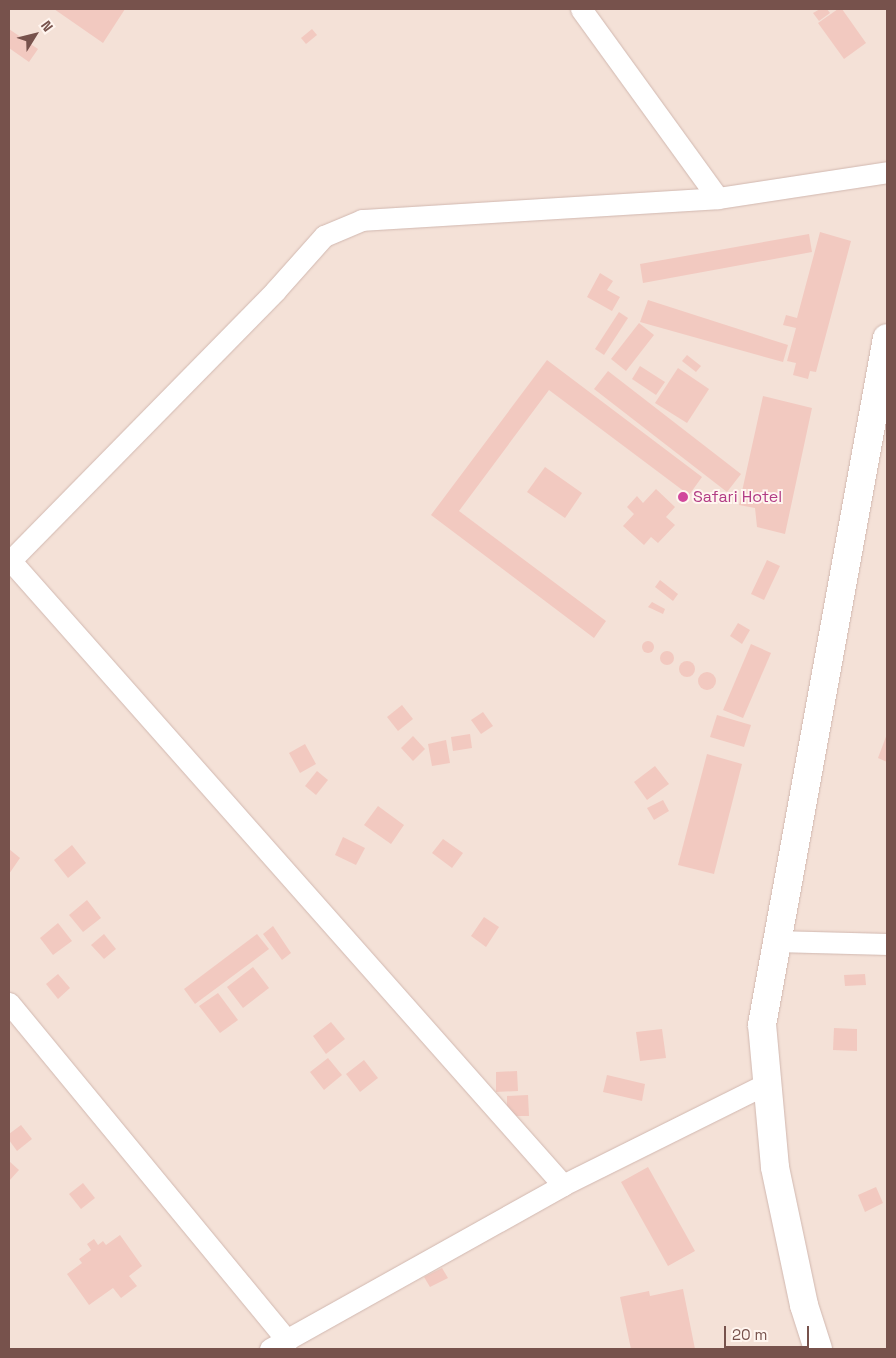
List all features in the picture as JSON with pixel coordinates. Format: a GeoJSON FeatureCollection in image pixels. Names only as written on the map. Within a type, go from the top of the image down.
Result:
{"type":"FeatureCollection","features":[{"type":"Feature","properties":{"kind":"street"},"geometry":{"type":"LineString","coordinates":[[581,9],[718,198]]}},
{"type":"Feature","properties":{"kind":"street"},"geometry":{"type":"LineString","coordinates":[[563,1185],[9,561],[268,298],[324,236],[362,220],[718,198],[887,172]]}},
{"type":"Feature","properties":{"kind":"street"},"geometry":{"type":"LineString","coordinates":[[818,1349],[804,1304],[775,1167],[762,1026],[887,338]]}},
{"type":"Feature","properties":{"kind":"street"},"geometry":{"type":"LineString","coordinates":[[776,942],[887,944]]}},
{"type":"Feature","properties":{"kind":"street"},"geometry":{"type":"LineString","coordinates":[[9,1003],[279,1345],[563,1185],[766,1084]]}},
{"type":"Feature","properties":{"kind":"shaded area"},"geometry":{"type":"Polygon","coordinates":[[[9,9],[887,9],[887,1349],[9,1349],[9,9]]]}},
{"type":"Feature","properties":{"kind":"building"},"geometry":{"type":"Polygon","coordinates":[[[54,9],[125,9],[103,43],[54,9]]]}},
{"type":"Feature","properties":{"kind":"building"},"geometry":{"type":"Polygon","coordinates":[[[820,9],[827,9],[830,13],[819,21],[813,13],[820,9]]]}},
{"type":"Feature","properties":{"kind":"building"},"geometry":{"type":"Polygon","coordinates":[[[838,9],[842,9],[866,43],[844,59],[818,23],[838,9]]]}},
{"type":"Feature","properties":{"kind":"building"},"geometry":{"type":"Polygon","coordinates":[[[9,29],[38,49],[29,62],[9,48],[9,29]]]}},
{"type":"Feature","properties":{"kind":"building"},"geometry":{"type":"Polygon","coordinates":[[[312,29],[317,35],[306,44],[301,38],[312,29]]]}},
{"type":"Feature","properties":{"kind":"building"},"geometry":{"type":"Polygon","coordinates":[[[820,232],[851,241],[816,372],[810,371],[808,379],[793,375],[796,363],[787,361],[796,328],[783,325],[786,315],[797,318],[820,232]]]}},
{"type":"Feature","properties":{"kind":"building"},"geometry":{"type":"Polygon","coordinates":[[[809,234],[812,252],[643,283],[640,264],[809,234]]]}},
{"type":"Feature","properties":{"kind":"building"},"geometry":{"type":"Polygon","coordinates":[[[600,273],[613,281],[607,290],[620,297],[612,311],[587,297],[600,273]]]}},
{"type":"Feature","properties":{"kind":"building"},"geometry":{"type":"Polygon","coordinates":[[[648,300],[788,345],[783,362],[640,322],[648,300]]]}},
{"type":"Feature","properties":{"kind":"building"},"geometry":{"type":"Polygon","coordinates":[[[619,312],[628,318],[604,355],[595,349],[619,312]]]}},
{"type":"Feature","properties":{"kind":"building"},"geometry":{"type":"Polygon","coordinates":[[[639,323],[654,335],[626,371],[611,359],[639,323]]]}},
{"type":"Feature","properties":{"kind":"building"},"geometry":{"type":"Polygon","coordinates":[[[687,355],[701,366],[696,372],[682,361],[687,355]]]}},
{"type":"Feature","properties":{"kind":"building"},"geometry":{"type":"Polygon","coordinates":[[[547,360],[702,477],[689,495],[549,390],[459,511],[606,621],[594,638],[431,515],[547,360]]]}},
{"type":"Feature","properties":{"kind":"building"},"geometry":{"type":"Polygon","coordinates":[[[640,366],[665,382],[656,395],[632,379],[640,366]]]}},
{"type":"Feature","properties":{"kind":"building"},"geometry":{"type":"Polygon","coordinates":[[[678,368],[709,389],[687,423],[655,403],[678,368]]]}},
{"type":"Feature","properties":{"kind":"building"},"geometry":{"type":"Polygon","coordinates":[[[608,371],[741,474],[727,492],[594,389],[608,371]]]}},
{"type":"Feature","properties":{"kind":"building"},"geometry":{"type":"Polygon","coordinates":[[[763,396],[812,408],[785,534],[757,527],[755,508],[739,505],[763,396]]]}},
{"type":"Feature","properties":{"kind":"building"},"geometry":{"type":"Polygon","coordinates":[[[545,467],[582,493],[565,518],[527,492],[545,467]]]}},
{"type":"Feature","properties":{"kind":"building"},"geometry":{"type":"Polygon","coordinates":[[[656,489],[675,507],[666,517],[675,525],[658,543],[651,537],[644,545],[623,526],[634,514],[627,507],[637,496],[643,503],[656,489]]]}},
{"type":"Feature","properties":{"kind":"building"},"geometry":{"type":"Polygon","coordinates":[[[767,560],[780,566],[764,600],[751,594],[767,560]]]}},
{"type":"Feature","properties":{"kind":"building"},"geometry":{"type":"Polygon","coordinates":[[[660,580],[678,594],[673,601],[655,587],[660,580]]]}},
{"type":"Feature","properties":{"kind":"building"},"geometry":{"type":"Polygon","coordinates":[[[652,602],[665,609],[663,614],[648,607],[652,602]]]}},
{"type":"Feature","properties":{"kind":"building"},"geometry":{"type":"Polygon","coordinates":[[[738,623],[750,630],[742,644],[730,636],[738,623]]]}},
{"type":"Feature","properties":{"kind":"building"},"geometry":{"type":"Polygon","coordinates":[[[646,641],[650,641],[654,647],[650,653],[646,653],[642,649],[642,645],[646,641]]]}},
{"type":"Feature","properties":{"kind":"building"},"geometry":{"type":"Polygon","coordinates":[[[751,644],[771,653],[743,718],[723,710],[751,644]]]}},
{"type":"Feature","properties":{"kind":"building"},"geometry":{"type":"Polygon","coordinates":[[[664,651],[670,651],[674,658],[670,665],[664,665],[660,661],[660,655],[664,651]]]}},
{"type":"Feature","properties":{"kind":"building"},"geometry":{"type":"Polygon","coordinates":[[[687,661],[693,663],[695,669],[693,675],[687,677],[681,675],[679,669],[681,663],[687,661]]]}},
{"type":"Feature","properties":{"kind":"building"},"geometry":{"type":"Polygon","coordinates":[[[707,672],[713,675],[716,681],[713,687],[707,690],[701,687],[698,681],[701,675],[707,672]]]}},
{"type":"Feature","properties":{"kind":"building"},"geometry":{"type":"Polygon","coordinates":[[[402,705],[413,719],[398,731],[387,717],[402,705]]]}},
{"type":"Feature","properties":{"kind":"building"},"geometry":{"type":"Polygon","coordinates":[[[483,712],[493,726],[481,734],[471,720],[483,712]]]}},
{"type":"Feature","properties":{"kind":"building"},"geometry":{"type":"Polygon","coordinates":[[[717,715],[751,725],[744,747],[710,737],[717,715]]]}},
{"type":"Feature","properties":{"kind":"building"},"geometry":{"type":"Polygon","coordinates":[[[470,734],[472,748],[453,751],[451,737],[470,734]]]}},
{"type":"Feature","properties":{"kind":"building"},"geometry":{"type":"Polygon","coordinates":[[[887,734],[887,762],[878,758],[887,734]]]}},
{"type":"Feature","properties":{"kind":"building"},"geometry":{"type":"Polygon","coordinates":[[[413,736],[425,749],[413,761],[401,748],[413,736]]]}},
{"type":"Feature","properties":{"kind":"building"},"geometry":{"type":"Polygon","coordinates":[[[446,740],[450,763],[432,766],[428,744],[446,740]]]}},
{"type":"Feature","properties":{"kind":"building"},"geometry":{"type":"Polygon","coordinates":[[[305,744],[316,764],[300,773],[289,753],[305,744]]]}},
{"type":"Feature","properties":{"kind":"building"},"geometry":{"type":"Polygon","coordinates":[[[707,754],[742,764],[714,874],[678,865],[707,754]]]}},
{"type":"Feature","properties":{"kind":"building"},"geometry":{"type":"Polygon","coordinates":[[[655,766],[669,784],[647,800],[634,782],[655,766]]]}},
{"type":"Feature","properties":{"kind":"building"},"geometry":{"type":"Polygon","coordinates":[[[317,771],[328,780],[316,795],[305,786],[317,771]]]}},
{"type":"Feature","properties":{"kind":"building"},"geometry":{"type":"Polygon","coordinates":[[[663,800],[669,811],[654,820],[647,808],[663,800]]]}},
{"type":"Feature","properties":{"kind":"building"},"geometry":{"type":"Polygon","coordinates":[[[378,806],[404,825],[391,844],[364,825],[378,806]]]}},
{"type":"Feature","properties":{"kind":"building"},"geometry":{"type":"Polygon","coordinates":[[[343,837],[365,848],[356,865],[335,855],[343,837]]]}},
{"type":"Feature","properties":{"kind":"building"},"geometry":{"type":"Polygon","coordinates":[[[443,839],[463,853],[452,868],[432,853],[443,839]]]}},
{"type":"Feature","properties":{"kind":"building"},"geometry":{"type":"Polygon","coordinates":[[[72,845],[86,863],[68,878],[54,860],[72,845]]]}},
{"type":"Feature","properties":{"kind":"building"},"geometry":{"type":"Polygon","coordinates":[[[9,849],[20,858],[9,874],[9,849]]]}},
{"type":"Feature","properties":{"kind":"building"},"geometry":{"type":"Polygon","coordinates":[[[87,900],[101,918],[83,932],[69,915],[87,900]]]}},
{"type":"Feature","properties":{"kind":"building"},"geometry":{"type":"Polygon","coordinates":[[[484,917],[499,927],[486,947],[471,936],[484,917]]]}},
{"type":"Feature","properties":{"kind":"building"},"geometry":{"type":"Polygon","coordinates":[[[58,923],[72,941],[53,955],[40,938],[58,923]]]}},
{"type":"Feature","properties":{"kind":"building"},"geometry":{"type":"Polygon","coordinates":[[[273,926],[291,953],[282,960],[263,934],[273,926]]]}},
{"type":"Feature","properties":{"kind":"building"},"geometry":{"type":"Polygon","coordinates":[[[104,934],[116,949],[104,959],[91,945],[104,934]]]}},
{"type":"Feature","properties":{"kind":"building"},"geometry":{"type":"Polygon","coordinates":[[[257,934],[269,949],[195,1004],[184,989],[257,934]]]}},
{"type":"Feature","properties":{"kind":"building"},"geometry":{"type":"Polygon","coordinates":[[[253,967],[269,988],[243,1008],[227,987],[253,967]]]}},
{"type":"Feature","properties":{"kind":"building"},"geometry":{"type":"Polygon","coordinates":[[[58,974],[70,988],[58,999],[46,984],[58,974]]]}},
{"type":"Feature","properties":{"kind":"building"},"geometry":{"type":"Polygon","coordinates":[[[865,974],[866,985],[845,986],[844,975],[865,974]]]}},
{"type":"Feature","properties":{"kind":"building"},"geometry":{"type":"Polygon","coordinates":[[[218,993],[238,1020],[220,1033],[199,1006],[218,993]]]}},
{"type":"Feature","properties":{"kind":"building"},"geometry":{"type":"Polygon","coordinates":[[[331,1022],[345,1039],[326,1054],[313,1036],[331,1022]]]}},
{"type":"Feature","properties":{"kind":"building"},"geometry":{"type":"Polygon","coordinates":[[[834,1028],[857,1029],[857,1051],[833,1050],[834,1028]]]}},
{"type":"Feature","properties":{"kind":"building"},"geometry":{"type":"Polygon","coordinates":[[[662,1029],[666,1058],[640,1061],[636,1032],[662,1029]]]}},
{"type":"Feature","properties":{"kind":"building"},"geometry":{"type":"Polygon","coordinates":[[[328,1058],[342,1075],[324,1090],[310,1072],[328,1058]]]}},
{"type":"Feature","properties":{"kind":"building"},"geometry":{"type":"Polygon","coordinates":[[[364,1060],[378,1078],[360,1092],[346,1074],[364,1060]]]}},
{"type":"Feature","properties":{"kind":"building"},"geometry":{"type":"Polygon","coordinates":[[[517,1071],[518,1091],[496,1092],[496,1072],[517,1071]]]}},
{"type":"Feature","properties":{"kind":"building"},"geometry":{"type":"Polygon","coordinates":[[[607,1075],[645,1084],[642,1101],[603,1092],[607,1075]]]}},
{"type":"Feature","properties":{"kind":"building"},"geometry":{"type":"Polygon","coordinates":[[[528,1095],[529,1116],[507,1116],[507,1096],[528,1095]]]}},
{"type":"Feature","properties":{"kind":"building"},"geometry":{"type":"Polygon","coordinates":[[[21,1125],[32,1139],[17,1151],[9,1140],[9,1134],[21,1125]]]}},
{"type":"Feature","properties":{"kind":"building"},"geometry":{"type":"Polygon","coordinates":[[[9,1161],[19,1170],[9,1181],[9,1161]]]}},
{"type":"Feature","properties":{"kind":"building"},"geometry":{"type":"Polygon","coordinates":[[[648,1167],[695,1251],[668,1266],[621,1182],[648,1167]]]}},
{"type":"Feature","properties":{"kind":"building"},"geometry":{"type":"Polygon","coordinates":[[[83,1183],[95,1198],[81,1209],[69,1194],[83,1183]]]}},
{"type":"Feature","properties":{"kind":"building"},"geometry":{"type":"Polygon","coordinates":[[[876,1187],[883,1203],[865,1212],[858,1195],[876,1187]]]}},
{"type":"Feature","properties":{"kind":"building"},"geometry":{"type":"Polygon","coordinates":[[[120,1235],[142,1266],[129,1276],[137,1286],[121,1298],[113,1288],[89,1305],[67,1274],[82,1263],[79,1259],[91,1250],[87,1244],[94,1239],[98,1245],[103,1241],[106,1245],[120,1235]]]}},
{"type":"Feature","properties":{"kind":"building"},"geometry":{"type":"Polygon","coordinates":[[[442,1268],[448,1278],[430,1287],[424,1277],[442,1268]]]}},
{"type":"Feature","properties":{"kind":"building"},"geometry":{"type":"Polygon","coordinates":[[[683,1289],[695,1349],[631,1349],[620,1297],[649,1291],[650,1296],[683,1289]]]}},
{"type":"Feature","properties":{"kind":"place","name":"Safari Hotel"},"geometry":{"type":"Point","coordinates":[683,497]}}]}
